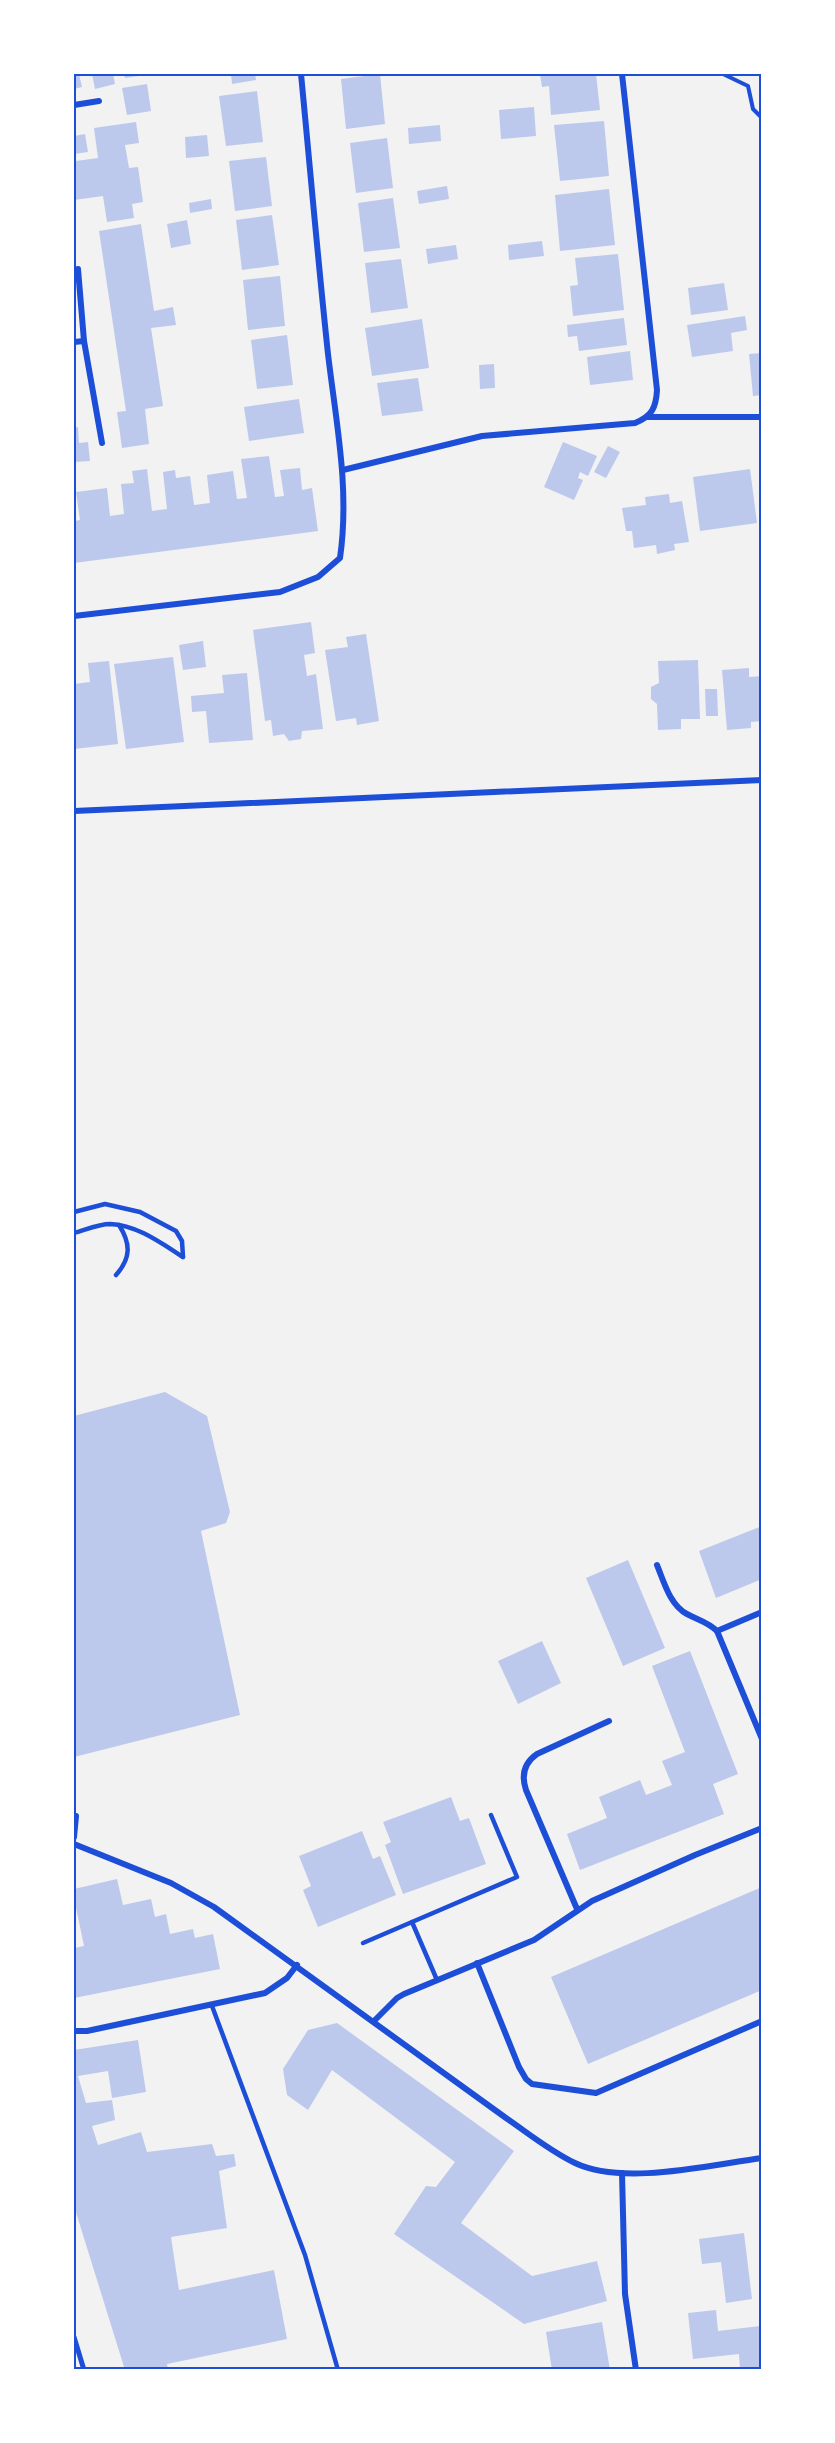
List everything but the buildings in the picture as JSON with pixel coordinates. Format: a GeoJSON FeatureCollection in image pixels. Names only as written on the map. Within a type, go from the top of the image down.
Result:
{"type":"FeatureCollection","features":[{"type":"Feature","properties":{"kind":"street"},"geometry":{"type":"LineString","coordinates":[[74,615],[280,592],[318,577],[340,558],[344,531],[343,470],[328,354],[301,74]]}},
{"type":"Feature","properties":{"kind":"street"},"geometry":{"type":"LineString","coordinates":[[622,74],[657,390],[656,406],[648,417]]}},
{"type":"Feature","properties":{"kind":"street"},"geometry":{"type":"LineString","coordinates":[[74,105],[99,101]]}},
{"type":"Feature","properties":{"kind":"street"},"geometry":{"type":"LineString","coordinates":[[78,269],[84,341],[102,443]]}},
{"type":"Feature","properties":{"kind":"street"},"geometry":{"type":"LineString","coordinates":[[74,342],[84,341]]}},
{"type":"Feature","properties":{"kind":"street"},"geometry":{"type":"LineString","coordinates":[[343,470],[482,436],[635,423],[648,417],[762,417]]}},
{"type":"Feature","properties":{"kind":"street"},"geometry":{"type":"LineString","coordinates":[[74,811],[762,780]]}},
{"type":"Feature","properties":{"kind":"street"},"geometry":{"type":"LineString","coordinates":[[657,1565],[676,1605],[686,1614],[717,1630],[762,1739]]}},
{"type":"Feature","properties":{"kind":"street"},"geometry":{"type":"LineString","coordinates":[[717,1630],[762,1612]]}},
{"type":"Feature","properties":{"kind":"street"},"geometry":{"type":"LineString","coordinates":[[577,1910],[526,1791],[524,1772],[529,1761],[537,1754],[609,1721]]}},
{"type":"Feature","properties":{"kind":"street"},"geometry":{"type":"LineString","coordinates":[[74,1837],[76,1816]]}},
{"type":"Feature","properties":{"kind":"street"},"geometry":{"type":"LineString","coordinates":[[375,2021],[396,1998],[542,1935],[592,1900],[762,1828]]}},
{"type":"Feature","properties":{"kind":"street"},"geometry":{"type":"LineString","coordinates":[[74,1845],[171,1883],[214,1907],[556,2153],[583,2166],[622,2173],[661,2171],[762,2157]]}},
{"type":"Feature","properties":{"kind":"street"},"geometry":{"type":"LineString","coordinates":[[477,1963],[526,2079],[537,2086],[596,2093],[762,2021]]}},
{"type":"Feature","properties":{"kind":"street"},"geometry":{"type":"LineString","coordinates":[[74,2031],[87,2031],[265,1993],[287,1978],[297,1965]]}},
{"type":"Feature","properties":{"kind":"street"},"geometry":{"type":"LineString","coordinates":[[622,2173],[625,2294],[636,2370]]}},
{"type":"Feature","properties":{"kind":"street"},"geometry":{"type":"LineString","coordinates":[[74,2337],[84,2370]]}},
{"type":"Feature","properties":{"kind":"lane"},"geometry":{"type":"LineString","coordinates":[[74,1212],[105,1204],[140,1212],[176,1231],[182,1241],[183,1257],[143,1233],[119,1225],[108,1224],[74,1233]]}},
{"type":"Feature","properties":{"kind":"lane"},"geometry":{"type":"LineString","coordinates":[[116,1275],[124,1266],[129,1250],[126,1236],[119,1225]]}},
{"type":"Feature","properties":{"kind":"lane"},"geometry":{"type":"LineString","coordinates":[[363,1943],[517,1877],[491,1815]]}},
{"type":"Feature","properties":{"kind":"lane"},"geometry":{"type":"LineString","coordinates":[[412,1922],[437,1980]]}},
{"type":"Feature","properties":{"kind":"lane"},"geometry":{"type":"LineString","coordinates":[[212,2006],[305,2255],[338,2370]]}},
{"type":"Feature","properties":{"kind":"path"},"geometry":{"type":"LineString","coordinates":[[723,74],[748,86],[753,109],[762,118]]}}]}
